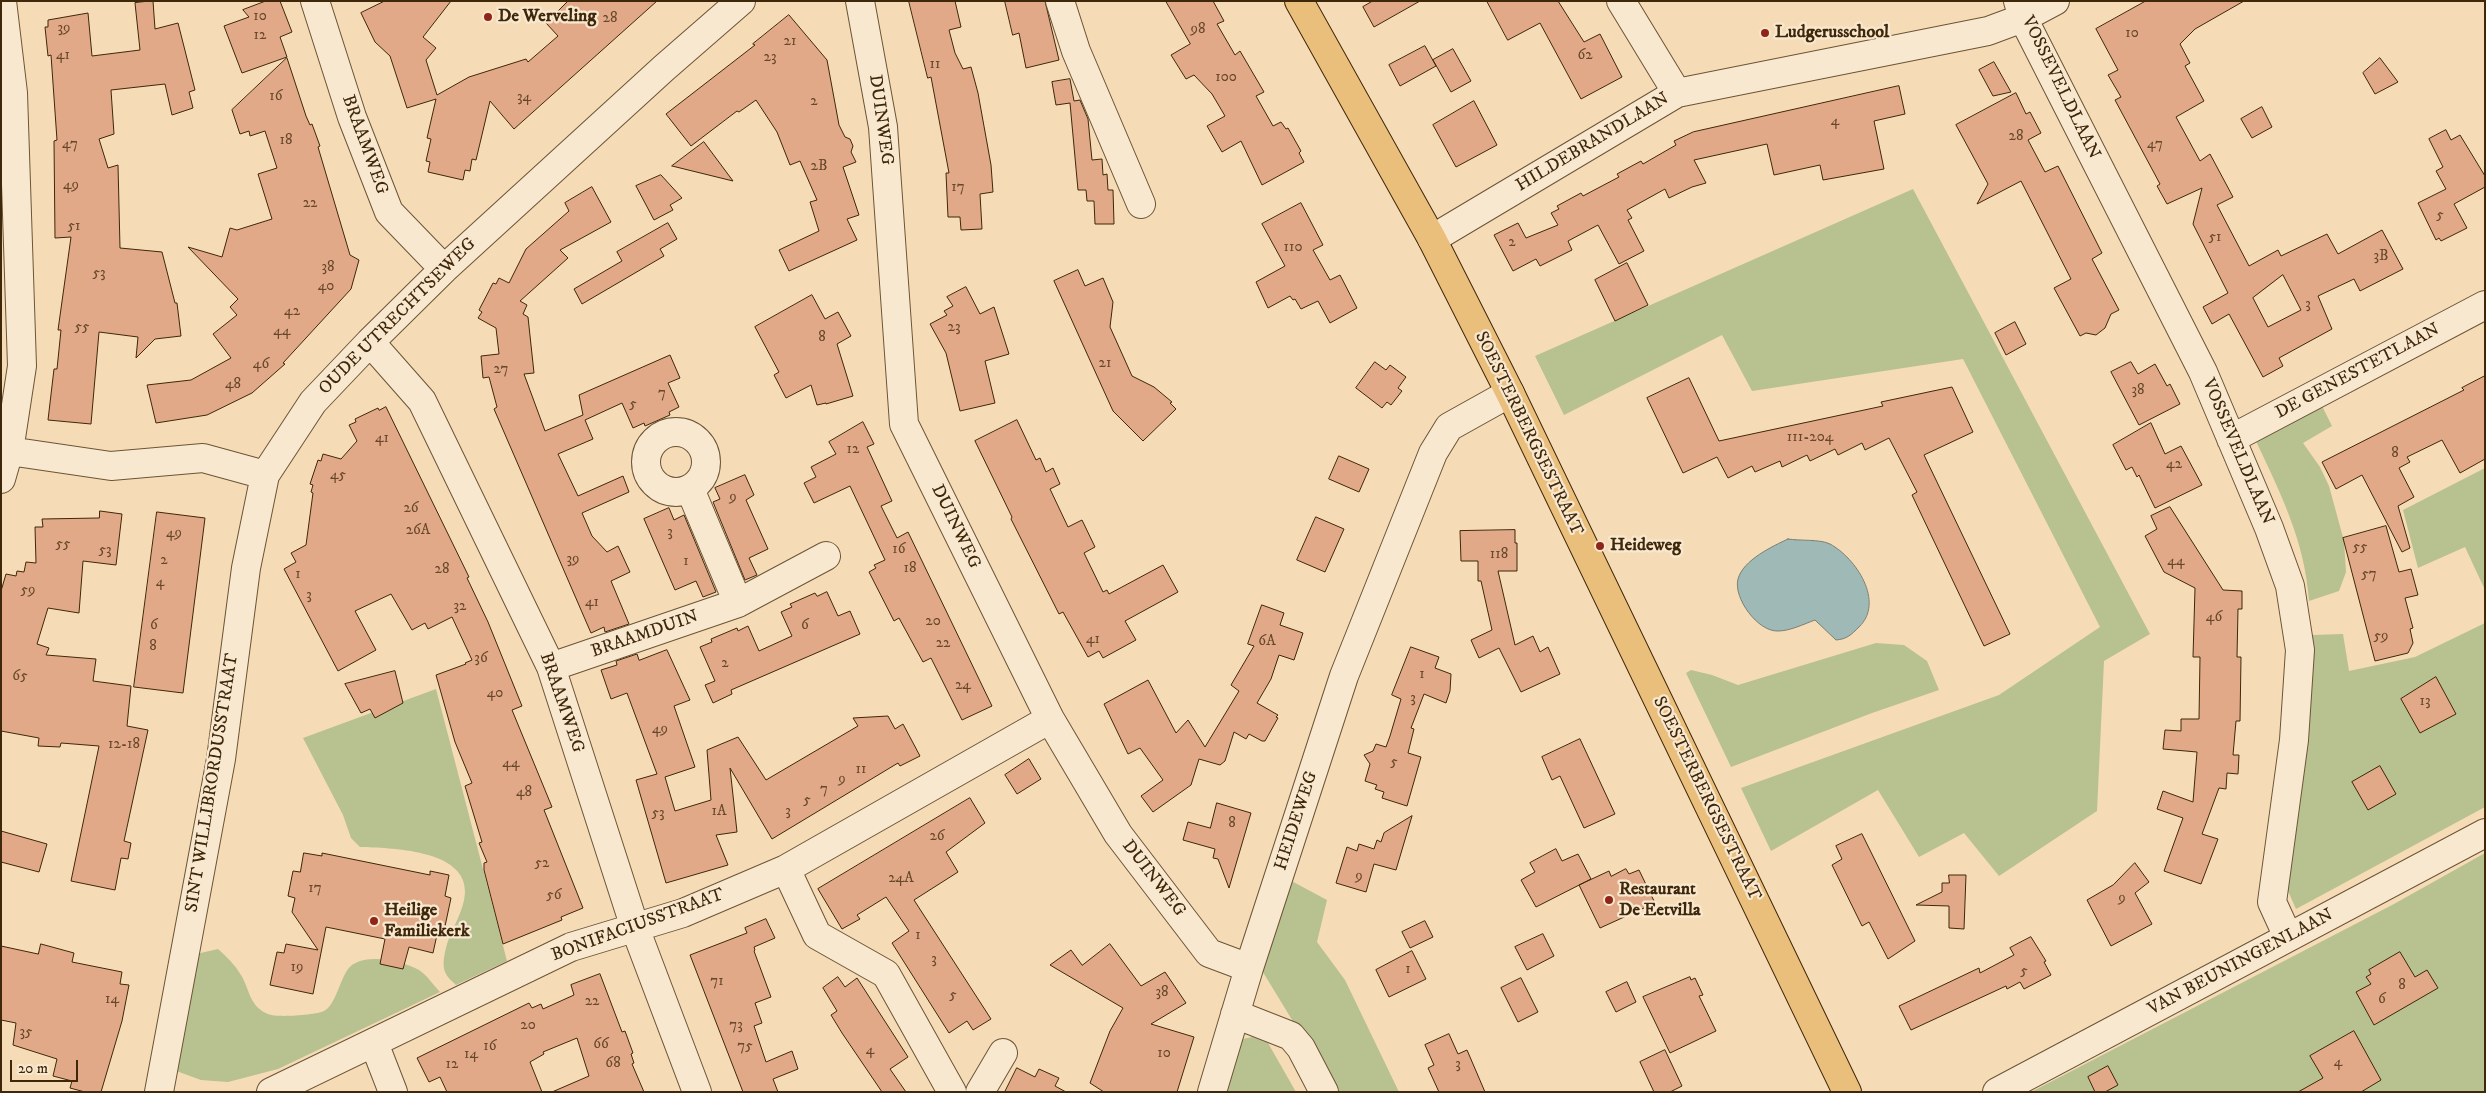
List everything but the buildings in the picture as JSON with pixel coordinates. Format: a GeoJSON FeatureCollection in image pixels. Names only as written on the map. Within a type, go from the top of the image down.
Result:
{"type":"FeatureCollection","features":[{"type":"Feature","properties":{"kind":"main road","name":"SOESTERBERGSESTRAAT"},"geometry":{"type":"LineString","coordinates":[[1299,1],[1432,239],[1510,393],[1847,1092]]}},
{"type":"Feature","properties":{"kind":"street"},"geometry":{"type":"LineString","coordinates":[[1,479],[9,451],[22,366],[13,93],[2,1]]}},
{"type":"Feature","properties":{"kind":"street","name":"BRAAMWEG"},"geometry":{"type":"LineString","coordinates":[[315,1],[352,117],[389,212],[444,269]]}},
{"type":"Feature","properties":{"kind":"street","name":"OUDE UTRECHTSEWEG"},"geometry":{"type":"LineString","coordinates":[[265,474],[313,402],[370,342],[444,269],[656,75],[742,1]]}},
{"type":"Feature","properties":{"kind":"street","name":"DUINWEG"},"geometry":{"type":"LineString","coordinates":[[860,1],[883,127],[904,424],[1050,719],[1118,834],[1209,953],[1249,968]]}},
{"type":"Feature","properties":{"kind":"street"},"geometry":{"type":"LineString","coordinates":[[1060,1],[1076,51],[1141,204]]}},
{"type":"Feature","properties":{"kind":"street"},"geometry":{"type":"LineString","coordinates":[[1622,1],[1676,93]]}},
{"type":"Feature","properties":{"kind":"street","name":"HILDEBRANDLAAN"},"geometry":{"type":"LineString","coordinates":[[1432,239],[1676,93],[1988,32],[2021,10],[2055,1]]}},
{"type":"Feature","properties":{"kind":"street","name":"VOSSEVELDLAAN"},"geometry":{"type":"LineString","coordinates":[[2021,10],[2203,372],[2269,528],[2290,586],[2300,650],[2294,740],[2272,888],[2272,902],[2288,937]]}},
{"type":"Feature","properties":{"kind":"street","name":"DE GENESTETLAAN"},"geometry":{"type":"LineString","coordinates":[[2232,439],[2485,305]]}},
{"type":"Feature","properties":{"kind":"street","name":"BRAAMWEG"},"geometry":{"type":"LineString","coordinates":[[370,342],[422,401],[551,667],[635,928],[697,1092]]}},
{"type":"Feature","properties":{"kind":"street","name":"HEIDEWEG"},"geometry":{"type":"LineString","coordinates":[[1212,1092],[1249,968],[1344,676],[1433,453],[1449,427],[1510,393]]}},
{"type":"Feature","properties":{"kind":"street"},"geometry":{"type":"LineString","coordinates":[[9,451],[111,466],[203,458],[265,474]]}},
{"type":"Feature","properties":{"kind":"street","name":"SINT WILLIBRORDUSSTRAAT"},"geometry":{"type":"LineString","coordinates":[[158,1092],[221,759],[246,568],[265,474]]}},
{"type":"Feature","properties":{"kind":"street"},"geometry":{"type":"LineString","coordinates":[[690,489],[738,603]]}},
{"type":"Feature","properties":{"kind":"street","name":"BRAAMDUIN"},"geometry":{"type":"LineString","coordinates":[[551,667],[738,603],[826,556]]}},
{"type":"Feature","properties":{"kind":"street","name":"BONIFACIUSSTRAAT"},"geometry":{"type":"LineString","coordinates":[[271,1092],[571,947],[683,913],[786,870],[1050,719]]}},
{"type":"Feature","properties":{"kind":"street","name":"VAN BEUNINGENLAAN"},"geometry":{"type":"LineString","coordinates":[[1997,1092],[2485,833]]}},
{"type":"Feature","properties":{"kind":"street"},"geometry":{"type":"LineString","coordinates":[[786,870],[817,935],[886,974],[952,1092]]}},
{"type":"Feature","properties":{"kind":"street"},"geometry":{"type":"LineString","coordinates":[[1236,1014],[1291,1036],[1301,1048],[1324,1092]]}},
{"type":"Feature","properties":{"kind":"street"},"geometry":{"type":"LineString","coordinates":[[374,1043],[393,1092]]}},
{"type":"Feature","properties":{"kind":"street"},"geometry":{"type":"LineString","coordinates":[[980,1092],[1003,1053]]}},
{"type":"Feature","properties":{"kind":"green space"},"geometry":{"type":"Polygon","coordinates":[[[1913,189],[2150,634],[2104,661],[2097,811],[1999,876],[1964,833],[1919,857],[1878,790],[1771,851],[1741,788],[1999,695],[2100,627],[1963,359],[1752,391],[1722,335],[1564,415],[1535,356],[1913,189]]]}},
{"type":"Feature","properties":{"kind":"green space"},"geometry":{"type":"Polygon","coordinates":[[[2321,404],[2332,426],[2303,443],[2320,467],[2329,486],[2344,541],[2346,572],[2339,591],[2309,601],[2307,579],[2297,537],[2282,498],[2255,439],[2321,404]]]}},
{"type":"Feature","properties":{"kind":"green space"},"geometry":{"type":"Polygon","coordinates":[[[2485,468],[2485,590],[2465,547],[2418,568],[2403,510],[2485,468]]]}},
{"type":"Feature","properties":{"kind":"green space"},"geometry":{"type":"Polygon","coordinates":[[[2485,623],[2485,807],[2296,909],[2284,882],[2313,649],[2312,635],[2343,634],[2349,671],[2415,657],[2485,623]]]}},
{"type":"Feature","properties":{"kind":"green space"},"geometry":{"type":"Polygon","coordinates":[[[1876,643],[1904,645],[1927,661],[1939,690],[1872,713],[1731,767],[1686,673],[1691,670],[1712,675],[1738,685],[1876,643]]]}},
{"type":"Feature","properties":{"kind":"green space"},"geometry":{"type":"Polygon","coordinates":[[[436,689],[507,961],[456,985],[446,974],[444,955],[464,900],[465,893],[462,878],[454,867],[440,859],[424,854],[389,848],[360,847],[351,838],[343,815],[303,738],[436,689]]]}},
{"type":"Feature","properties":{"kind":"green space"},"geometry":{"type":"Polygon","coordinates":[[[2485,853],[2485,1092],[2031,1092],[2394,904],[2485,853]]]}},
{"type":"Feature","properties":{"kind":"green space"},"geometry":{"type":"Polygon","coordinates":[[[1284,877],[1327,900],[1317,942],[1345,980],[1399,1092],[1336,1092],[1258,964],[1284,877]]]}},
{"type":"Feature","properties":{"kind":"green space"},"geometry":{"type":"Polygon","coordinates":[[[218,949],[239,971],[257,1007],[272,1015],[296,1016],[324,1011],[331,1004],[348,969],[363,960],[383,959],[412,967],[425,975],[440,992],[278,1069],[228,1082],[201,1080],[171,1069],[192,955],[218,949]]]}},
{"type":"Feature","properties":{"kind":"green space"},"geometry":{"type":"Polygon","coordinates":[[[1252,1037],[1268,1043],[1296,1092],[1220,1092],[1233,1041],[1252,1037]]]}},
{"type":"Feature","properties":{"kind":"water"},"geometry":{"type":"Polygon","coordinates":[[[1788,539],[1821,541],[1830,544],[1849,559],[1864,581],[1869,605],[1866,617],[1849,636],[1836,640],[1815,620],[1787,630],[1770,630],[1755,620],[1743,604],[1737,587],[1741,572],[1759,554],[1788,539]]]}},
{"type":"Feature","properties":{"kind":"place","name":"De Werveling"},"geometry":{"type":"Point","coordinates":[488,17]}},
{"type":"Feature","properties":{"kind":"place","name":"Ludgerusschool"},"geometry":{"type":"Point","coordinates":[1765,33]}},
{"type":"Feature","properties":{"kind":"place","name":"Heideweg"},"geometry":{"type":"Point","coordinates":[1600,546]}},
{"type":"Feature","properties":{"kind":"place","name":"Restaurant De Eetvilla"},"geometry":{"type":"Point","coordinates":[1609,900]}},
{"type":"Feature","properties":{"kind":"place","name":"Heilige Familiekerk"},"geometry":{"type":"Point","coordinates":[374,921]}}]}
